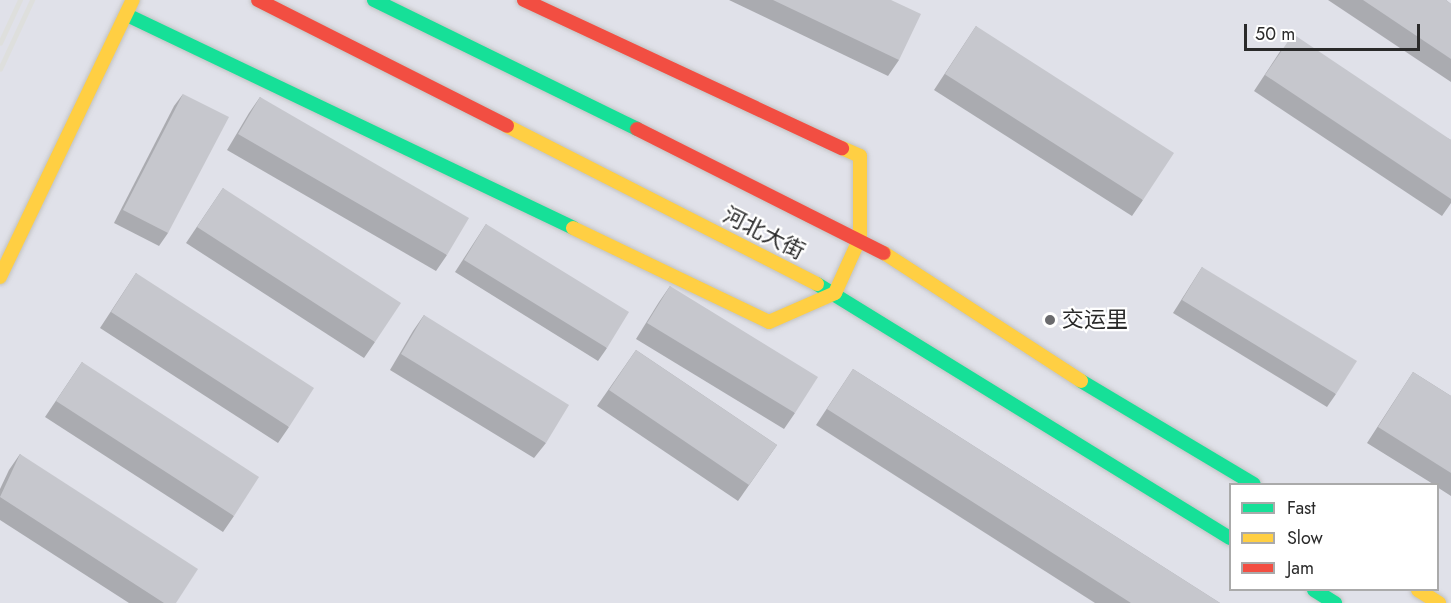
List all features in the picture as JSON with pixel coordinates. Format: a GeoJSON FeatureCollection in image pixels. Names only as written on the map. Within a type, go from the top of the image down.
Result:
{"type":"FeatureCollection","features":[{"type":"Feature","properties":{"kind":"main road"},"geometry":{"type":"LineString","coordinates":[[0,277],[133,0]]}},
{"type":"Feature","properties":{"kind":"main road","name":"河北大街"},"geometry":{"type":"LineString","coordinates":[[258,0],[835,293],[1229,537]]}},
{"type":"Feature","properties":{"kind":"main road"},"geometry":{"type":"LineString","coordinates":[[375,0],[860,238],[1051,363],[1252,483]]}},
{"type":"Feature","properties":{"kind":"main road"},"geometry":{"type":"LineString","coordinates":[[127,15],[769,322],[835,293],[860,238],[860,156],[524,0]]}},
{"type":"Feature","properties":{"kind":"main road"},"geometry":{"type":"LineString","coordinates":[[1316,591],[1335,603]]}},
{"type":"Feature","properties":{"kind":"main road"},"geometry":{"type":"LineString","coordinates":[[1420,591],[1439,603]]}},
{"type":"Feature","properties":{"kind":"building"},"geometry":{"type":"Polygon","coordinates":[[[773,0],[891,0],[921,14],[899,60],[773,0]]]}},
{"type":"Feature","properties":{"kind":"building"},"geometry":{"type":"Polygon","coordinates":[[[1363,0],[1446,0],[1451,4],[1451,59],[1363,0]]]}},
{"type":"Feature","properties":{"kind":"building"},"geometry":{"type":"Polygon","coordinates":[[[976,26],[1174,153],[1143,200],[945,74],[976,26]]]}},
{"type":"Feature","properties":{"kind":"building"},"geometry":{"type":"Polygon","coordinates":[[[1293,34],[1451,140],[1451,199],[1265,75],[1293,34]]]}},
{"type":"Feature","properties":{"kind":"building"},"geometry":{"type":"Polygon","coordinates":[[[183,94],[229,117],[168,233],[123,210],[183,94]]]}},
{"type":"Feature","properties":{"kind":"building"},"geometry":{"type":"Polygon","coordinates":[[[260,97],[469,218],[447,255],[238,134],[260,97]]]}},
{"type":"Feature","properties":{"kind":"building"},"geometry":{"type":"Polygon","coordinates":[[[223,188],[401,303],[375,342],[197,227],[223,188]]]}},
{"type":"Feature","properties":{"kind":"building"},"geometry":{"type":"Polygon","coordinates":[[[486,224],[629,312],[607,348],[464,260],[486,224]]]}},
{"type":"Feature","properties":{"kind":"building"},"geometry":{"type":"Polygon","coordinates":[[[1202,267],[1357,361],[1336,394],[1182,300],[1202,267]]]}},
{"type":"Feature","properties":{"kind":"building"},"geometry":{"type":"Polygon","coordinates":[[[136,273],[314,388],[289,427],[111,312],[136,273]]]}},
{"type":"Feature","properties":{"kind":"building"},"geometry":{"type":"Polygon","coordinates":[[[670,286],[818,377],[795,413],[647,323],[670,286]]]}},
{"type":"Feature","properties":{"kind":"building"},"geometry":{"type":"Polygon","coordinates":[[[424,315],[569,405],[546,443],[401,354],[424,315]]]}},
{"type":"Feature","properties":{"kind":"building"},"geometry":{"type":"Polygon","coordinates":[[[636,350],[777,445],[749,485],[609,390],[636,350]]]}},
{"type":"Feature","properties":{"kind":"building"},"geometry":{"type":"Polygon","coordinates":[[[82,362],[259,477],[234,516],[56,401],[82,362]]]}},
{"type":"Feature","properties":{"kind":"building"},"geometry":{"type":"Polygon","coordinates":[[[853,369],[1220,603],[1131,603],[827,409],[853,369]]]}},
{"type":"Feature","properties":{"kind":"building"},"geometry":{"type":"Polygon","coordinates":[[[1413,372],[1451,396],[1451,473],[1378,427],[1413,372]]]}},
{"type":"Feature","properties":{"kind":"building"},"geometry":{"type":"Polygon","coordinates":[[[20,454],[198,569],[176,603],[164,603],[0,497],[20,454]]]}},
{"type":"Feature","properties":{"kind":"railway"},"geometry":{"type":"LineString","coordinates":[[0,43],[20,0]]}},
{"type":"Feature","properties":{"kind":"railway"},"geometry":{"type":"LineString","coordinates":[[0,69],[32,0]]}},
{"type":"Feature","properties":{"kind":"traffic: fast"},"geometry":{"type":"LineString","coordinates":[[374,0],[637,129]]}},
{"type":"Feature","properties":{"kind":"traffic: fast"},"geometry":{"type":"LineString","coordinates":[[127,15],[573,228]]}},
{"type":"Feature","properties":{"kind":"traffic: fast"},"geometry":{"type":"LineString","coordinates":[[817,284],[1229,537]]}},
{"type":"Feature","properties":{"kind":"traffic: fast"},"geometry":{"type":"LineString","coordinates":[[1081,381],[1252,483]]}},
{"type":"Feature","properties":{"kind":"traffic: fast"},"geometry":{"type":"LineString","coordinates":[[1316,591],[1335,603]]}},
{"type":"Feature","properties":{"kind":"traffic: slow"},"geometry":{"type":"LineString","coordinates":[[0,277],[133,0]]}},
{"type":"Feature","properties":{"kind":"traffic: slow"},"geometry":{"type":"LineString","coordinates":[[507,126],[817,284]]}},
{"type":"Feature","properties":{"kind":"traffic: slow"},"geometry":{"type":"LineString","coordinates":[[573,228],[769,322],[835,293],[860,238],[860,156],[842,148]]}},
{"type":"Feature","properties":{"kind":"traffic: slow"},"geometry":{"type":"LineString","coordinates":[[884,253],[1081,381]]}},
{"type":"Feature","properties":{"kind":"traffic: slow"},"geometry":{"type":"LineString","coordinates":[[1420,591],[1439,603]]}},
{"type":"Feature","properties":{"kind":"traffic: jam"},"geometry":{"type":"LineString","coordinates":[[258,0],[507,126]]}},
{"type":"Feature","properties":{"kind":"traffic: jam"},"geometry":{"type":"LineString","coordinates":[[524,0],[842,148]]}},
{"type":"Feature","properties":{"kind":"traffic: jam"},"geometry":{"type":"LineString","coordinates":[[637,129],[884,253]]}},
{"type":"Feature","properties":{"kind":"place","name":"交运里"},"geometry":{"type":"Point","coordinates":[1050,320]}}]}
